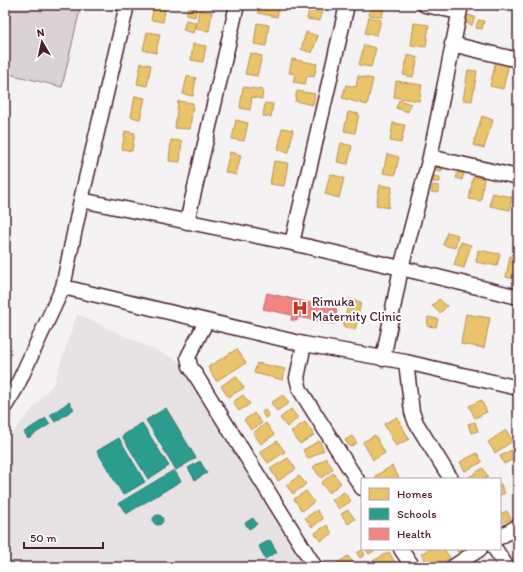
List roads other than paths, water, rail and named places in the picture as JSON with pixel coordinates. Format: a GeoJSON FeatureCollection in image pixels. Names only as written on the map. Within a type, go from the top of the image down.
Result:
{"type":"FeatureCollection","features":[{"type":"Feature","properties":{"kind":"street"},"geometry":{"type":"LineString","coordinates":[[5,406],[16,388],[63,287],[81,200],[127,5]]}},
{"type":"Feature","properties":{"kind":"street"},"geometry":{"type":"LineString","coordinates":[[187,222],[237,5]]}},
{"type":"Feature","properties":{"kind":"street"},"geometry":{"type":"LineString","coordinates":[[292,243],[347,5]]}},
{"type":"Feature","properties":{"kind":"street"},"geometry":{"type":"LineString","coordinates":[[383,359],[401,268],[430,157],[460,9],[425,5]]}},
{"type":"Feature","properties":{"kind":"street"},"geometry":{"type":"LineString","coordinates":[[452,44],[518,60]]}},
{"type":"Feature","properties":{"kind":"street"},"geometry":{"type":"LineString","coordinates":[[430,157],[518,177]]}},
{"type":"Feature","properties":{"kind":"street"},"geometry":{"type":"LineString","coordinates":[[81,200],[292,243],[518,297]]}},
{"type":"Feature","properties":{"kind":"street"},"geometry":{"type":"LineString","coordinates":[[63,287],[304,344],[406,362],[518,388]]}},
{"type":"Feature","properties":{"kind":"street"},"geometry":{"type":"LineString","coordinates":[[206,322],[188,357],[190,366],[315,567]]}},
{"type":"Feature","properties":{"kind":"street"},"geometry":{"type":"LineString","coordinates":[[304,344],[297,378],[300,390],[361,486]]}},
{"type":"Feature","properties":{"kind":"street"},"geometry":{"type":"LineString","coordinates":[[406,362],[412,412],[416,423],[450,478]]}},
{"type":"Feature","properties":{"kind":"street"},"geometry":{"type":"LineString","coordinates":[[501,536],[518,526]]}},
{"type":"Feature","properties":{"kind":"street"},"geometry":{"type":"LineString","coordinates":[[402,550],[413,567]]}},
{"type":"Feature","properties":{"kind":"street"},"geometry":{"type":"LineString","coordinates":[[453,567],[478,550]]}},
{"type":"Feature","properties":{"kind":"street"},"geometry":{"type":"LineString","coordinates":[[497,550],[507,567]]}},
{"type":"Feature","properties":{"kind":"place","name":"Rimuka Maternity Clinic"},"geometry":{"type":"Point","coordinates":[300,308]}}]}
